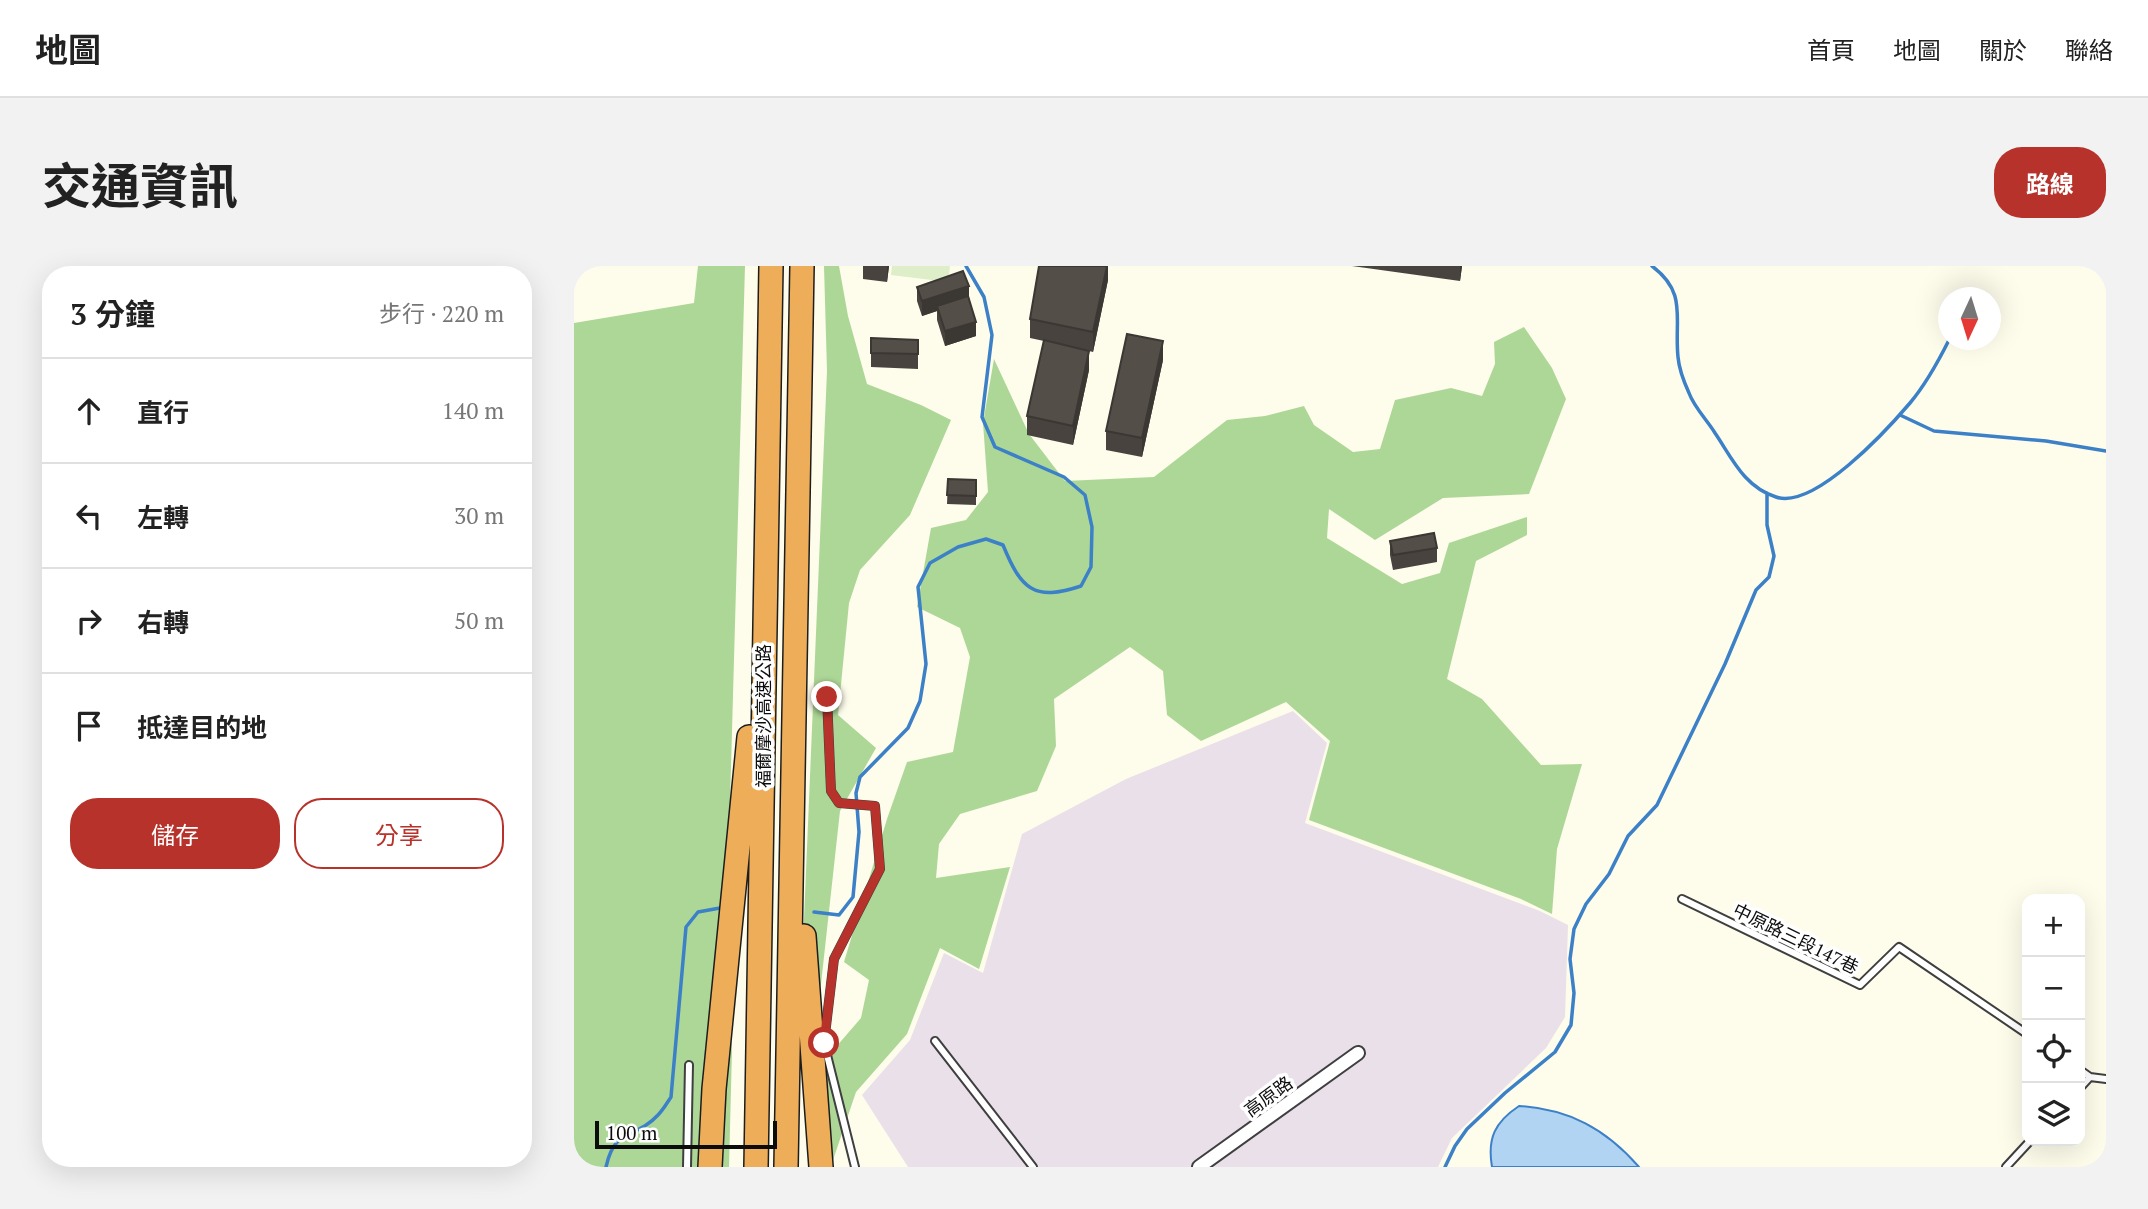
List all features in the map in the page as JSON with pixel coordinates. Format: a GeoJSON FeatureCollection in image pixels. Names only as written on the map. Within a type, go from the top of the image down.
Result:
{"type":"FeatureCollection","features":[{"type":"Feature","properties":{"kind":"highway","name":"福爾摩沙高速公路"},"geometry":{"type":"LineString","coordinates":[[756,1167],[771,266]]}},
{"type":"Feature","properties":{"kind":"highway","name":"福爾摩沙高速公路"},"geometry":{"type":"LineString","coordinates":[[786,1167],[802,266]]}},
{"type":"Feature","properties":{"kind":"highway"},"geometry":{"type":"LineString","coordinates":[[710,1167],[714,1088],[726,993],[764,581]]}},
{"type":"Feature","properties":{"kind":"highway"},"geometry":{"type":"LineString","coordinates":[[794,793],[821,1167]]}},
{"type":"Feature","properties":{"kind":"street","name":"高原路"},"geometry":{"type":"LineString","coordinates":[[1199,1167],[1358,1053]]}},
{"type":"Feature","properties":{"kind":"lane"},"geometry":{"type":"LineString","coordinates":[[827,697],[831,791],[839,803],[875,806],[880,869],[834,959],[824,1043],[855,1167]]}},
{"type":"Feature","properties":{"kind":"lane","name":"中原路三段147巷"},"geometry":{"type":"LineString","coordinates":[[1682,899],[1860,985],[1899,947],[2022,1031]]}},
{"type":"Feature","properties":{"kind":"lane"},"geometry":{"type":"LineString","coordinates":[[935,1041],[1033,1167]]}},
{"type":"Feature","properties":{"kind":"lane"},"geometry":{"type":"LineString","coordinates":[[687,1167],[689,1065]]}},
{"type":"Feature","properties":{"kind":"lane"},"geometry":{"type":"LineString","coordinates":[[2085,1074],[2090,1077],[2106,1079]]}},
{"type":"Feature","properties":{"kind":"lane"},"geometry":{"type":"LineString","coordinates":[[2085,1083],[2090,1077]]}},
{"type":"Feature","properties":{"kind":"lane"},"geometry":{"type":"LineString","coordinates":[[2006,1167],[2025,1146]]}},
{"type":"Feature","properties":{"kind":"shaded area"},"geometry":{"type":"Polygon","coordinates":[[[1293,711],[1327,743],[1305,823],[1540,911],[1568,925],[1565,1017],[1546,1048],[1452,1138],[1438,1167],[908,1167],[862,1095],[910,1040],[944,953],[983,973],[1022,834],[1126,779],[1293,711]]]}},
{"type":"Feature","properties":{"kind":"green space"},"geometry":{"type":"Polygon","coordinates":[[[698,266],[745,266],[727,910],[732,1050],[729,1167],[574,1167],[574,323],[694,303],[698,266]]]}},
{"type":"Feature","properties":{"kind":"green space"},"geometry":{"type":"Polygon","coordinates":[[[824,266],[839,266],[848,316],[867,384],[951,420],[910,515],[860,570],[849,603],[838,715],[876,748],[840,811],[821,984],[810,1031],[803,943],[827,371],[824,266]]]}},
{"type":"Feature","properties":{"kind":"green space"},"geometry":{"type":"Polygon","coordinates":[[[892,266],[950,266],[948,282],[891,275],[892,266]]]}},
{"type":"Feature","properties":{"kind":"green space"},"geometry":{"type":"Polygon","coordinates":[[[1524,327],[1552,368],[1566,399],[1529,494],[1443,498],[1375,540],[1329,509],[1327,538],[1402,584],[1440,573],[1449,543],[1527,517],[1527,535],[1476,561],[1447,679],[1482,699],[1541,765],[1582,764],[1557,849],[1552,914],[1521,899],[1309,820],[1330,741],[1286,702],[1201,741],[1167,715],[1163,671],[1130,647],[1054,699],[1056,746],[1037,791],[960,814],[939,844],[936,878],[1010,867],[979,969],[940,948],[907,1034],[856,1092],[833,1167],[808,1167],[810,1077],[861,1018],[869,980],[844,962],[887,819],[907,762],[953,752],[970,657],[960,628],[917,607],[931,528],[966,520],[988,492],[983,423],[994,359],[1029,434],[1065,481],[1154,477],[1227,420],[1265,416],[1304,406],[1314,425],[1353,452],[1380,449],[1395,400],[1451,388],[1482,396],[1495,364],[1494,342],[1524,327]]]}},
{"type":"Feature","properties":{"kind":"water"},"geometry":{"type":"Polygon","coordinates":[[[1519,1106],[1554,1111],[1585,1123],[1613,1142],[1639,1167],[1492,1167],[1491,1147],[1495,1132],[1504,1118],[1519,1106]]]}},
{"type":"Feature","properties":{"kind":"building"},"geometry":{"type":"Polygon","coordinates":[[[1039,266],[1107,266],[1093,332],[1030,319],[1039,266]]]}},
{"type":"Feature","properties":{"kind":"building"},"geometry":{"type":"Polygon","coordinates":[[[963,271],[969,286],[922,301],[917,287],[963,271]]]}},
{"type":"Feature","properties":{"kind":"building"},"geometry":{"type":"Polygon","coordinates":[[[968,296],[976,322],[945,331],[937,306],[968,296]]]}},
{"type":"Feature","properties":{"kind":"building"},"geometry":{"type":"Polygon","coordinates":[[[1127,334],[1163,341],[1142,438],[1106,431],[1127,334]]]}},
{"type":"Feature","properties":{"kind":"building"},"geometry":{"type":"Polygon","coordinates":[[[871,338],[918,340],[918,354],[871,353],[871,338]]]}},
{"type":"Feature","properties":{"kind":"building"},"geometry":{"type":"Polygon","coordinates":[[[1044,340],[1089,351],[1073,426],[1027,416],[1044,340]]]}},
{"type":"Feature","properties":{"kind":"building"},"geometry":{"type":"Polygon","coordinates":[[[948,479],[976,480],[976,496],[947,495],[948,479]]]}},
{"type":"Feature","properties":{"kind":"building"},"geometry":{"type":"Polygon","coordinates":[[[1434,533],[1437,548],[1393,555],[1390,541],[1434,533]]]}},
{"type":"Feature","properties":{"kind":"waterway"},"geometry":{"type":"LineString","coordinates":[[814,912],[839,915],[853,897],[859,832],[856,793],[860,777],[908,728],[920,701],[926,664],[918,587],[930,563],[958,547],[986,539],[1003,545],[1023,582],[1040,592],[1052,593],[1081,586],[1091,567],[1092,527],[1085,495],[1064,477],[995,447],[982,417],[992,335],[984,297],[966,266]]}},
{"type":"Feature","properties":{"kind":"waterway"},"geometry":{"type":"LineString","coordinates":[[1652,266],[1671,286],[1675,296],[1679,362],[1691,398],[1740,471],[1755,486],[1776,497],[1792,498],[1810,492],[1849,465],[1916,396],[1944,350]]}},
{"type":"Feature","properties":{"kind":"waterway"},"geometry":{"type":"LineString","coordinates":[[1900,415],[1934,431],[2046,441],[2106,451]]}},
{"type":"Feature","properties":{"kind":"waterway"},"geometry":{"type":"LineString","coordinates":[[1445,1167],[1467,1129],[1555,1052],[1571,1025],[1574,993],[1570,959],[1574,929],[1586,904],[1609,874],[1628,836],[1657,805],[1725,664],[1756,590],[1769,577],[1774,556],[1767,525],[1767,493]]}},
{"type":"Feature","properties":{"kind":"waterway"},"geometry":{"type":"LineString","coordinates":[[606,1167],[610,1154],[620,1139],[650,1123],[671,1097],[686,927],[698,912],[720,908]]}},
{"type":"Feature","properties":{"kind":"route"},"geometry":{"type":"LineString","coordinates":[[824,1043],[834,959],[880,869],[875,806],[839,803],[831,791],[827,697]]}}]}
